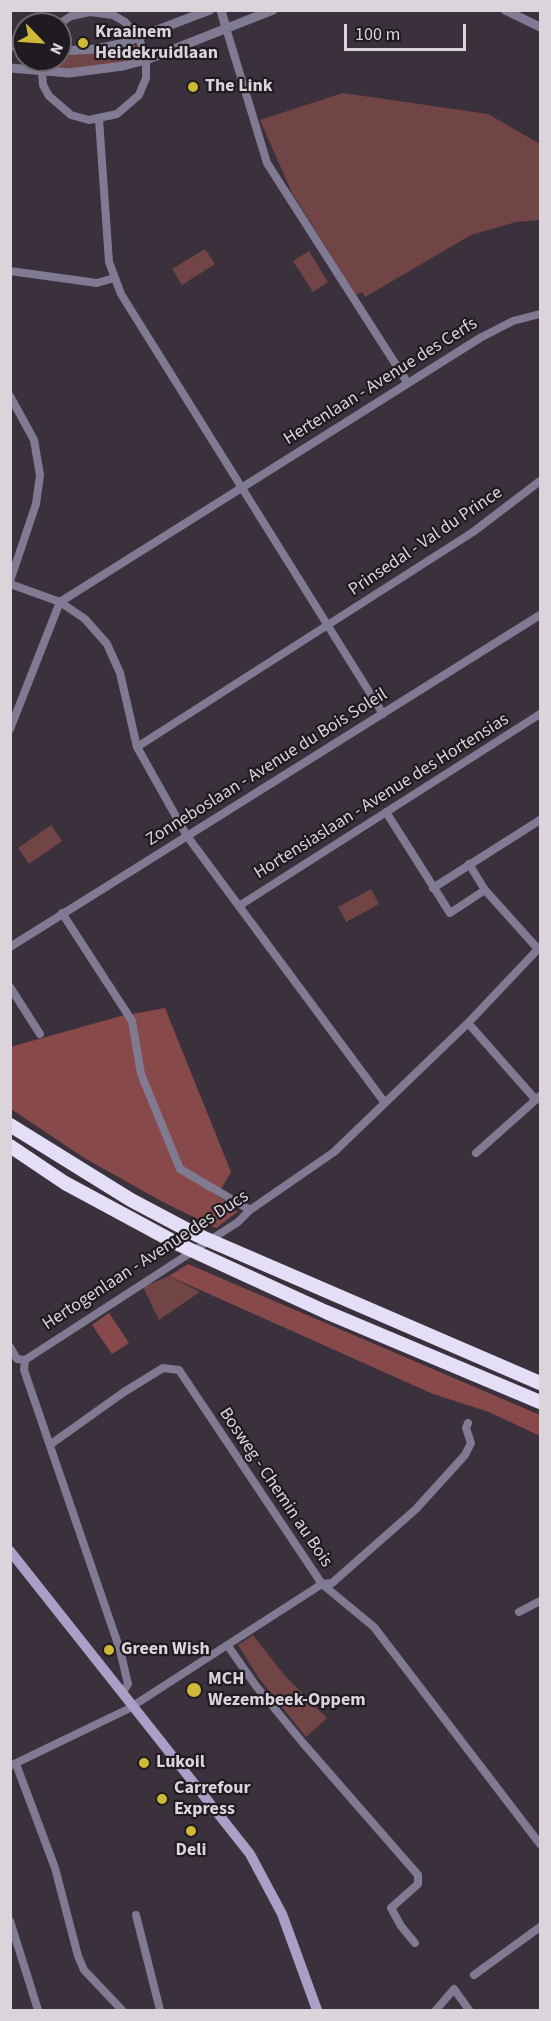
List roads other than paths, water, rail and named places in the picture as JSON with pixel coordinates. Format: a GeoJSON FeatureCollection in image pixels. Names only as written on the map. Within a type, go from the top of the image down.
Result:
{"type":"FeatureCollection","features":[{"type":"Feature","properties":{"kind":"highway"},"geometry":{"type":"LineString","coordinates":[[10,1125],[120,1194],[198,1235],[540,1383]]}},
{"type":"Feature","properties":{"kind":"highway"},"geometry":{"type":"LineString","coordinates":[[10,1146],[64,1183],[178,1244],[326,1312],[540,1402]]}},
{"type":"Feature","properties":{"kind":"main road"},"geometry":{"type":"LineString","coordinates":[[10,1551],[255,1863],[282,1914],[317,2010]]}},
{"type":"Feature","properties":{"kind":"street"},"geometry":{"type":"LineString","coordinates":[[72,50],[102,48],[139,38],[210,10]]}},
{"type":"Feature","properties":{"kind":"street"},"geometry":{"type":"LineString","coordinates":[[221,10],[267,163],[406,382]]}},
{"type":"Feature","properties":{"kind":"street"},"geometry":{"type":"LineString","coordinates":[[72,72],[86,72],[146,60],[273,10]]}},
{"type":"Feature","properties":{"kind":"street"},"geometry":{"type":"LineString","coordinates":[[40,72],[43,85],[57,106],[71,115],[99,120],[117,114],[140,94],[146,78],[146,60],[139,38],[125,22],[113,15],[90,11],[72,16]]}},
{"type":"Feature","properties":{"kind":"street"},"geometry":{"type":"LineString","coordinates":[[509,11],[540,27]]}},
{"type":"Feature","properties":{"kind":"street"},"geometry":{"type":"LineString","coordinates":[[99,120],[107,243],[114,278],[130,309],[383,714]]}},
{"type":"Feature","properties":{"kind":"street"},"geometry":{"type":"LineString","coordinates":[[10,271],[97,284],[114,278]]}},
{"type":"Feature","properties":{"kind":"street","name":"Hertenlaan - Avenue des Cerfs"},"geometry":{"type":"LineString","coordinates":[[60,602],[406,382],[502,326],[540,314]]}},
{"type":"Feature","properties":{"kind":"street"},"geometry":{"type":"LineString","coordinates":[[10,396],[34,440],[40,475],[36,504],[10,582],[60,602],[90,624],[113,654],[120,673],[137,747],[186,836],[385,1103]]}},
{"type":"Feature","properties":{"kind":"street","name":"Prinsedal - Val du Prince"},"geometry":{"type":"LineString","coordinates":[[137,747],[473,532],[540,482]]}},
{"type":"Feature","properties":{"kind":"street"},"geometry":{"type":"LineString","coordinates":[[10,729],[60,602]]}},
{"type":"Feature","properties":{"kind":"street","name":"Zonneboslaan - Avenue du Bois Soleil"},"geometry":{"type":"LineString","coordinates":[[10,947],[540,615]]}},
{"type":"Feature","properties":{"kind":"street","name":"Hortensiaslaan - Avenue des Hortensias"},"geometry":{"type":"LineString","coordinates":[[239,906],[540,714]]}},
{"type":"Feature","properties":{"kind":"street"},"geometry":{"type":"LineString","coordinates":[[386,812],[450,913],[484,890]]}},
{"type":"Feature","properties":{"kind":"street"},"geometry":{"type":"LineString","coordinates":[[433,888],[540,820]]}},
{"type":"Feature","properties":{"kind":"street"},"geometry":{"type":"LineString","coordinates":[[469,864],[484,890],[539,948]]}},
{"type":"Feature","properties":{"kind":"street"},"geometry":{"type":"LineString","coordinates":[[62,913],[126,1010],[136,1031],[136,1057],[141,1074],[180,1169],[250,1210]]}},
{"type":"Feature","properties":{"kind":"street","name":"Hertogenlaan - Avenue des Ducs"},"geometry":{"type":"LineString","coordinates":[[25,1360],[238,1222],[250,1210],[334,1152],[468,1023],[539,948]]}},
{"type":"Feature","properties":{"kind":"street"},"geometry":{"type":"LineString","coordinates":[[10,987],[40,1034]]}},
{"type":"Feature","properties":{"kind":"street"},"geometry":{"type":"LineString","coordinates":[[468,1023],[538,1098],[476,1153]]}},
{"type":"Feature","properties":{"kind":"street"},"geometry":{"type":"LineString","coordinates":[[10,1347],[17,1359],[25,1360],[24,1370],[120,1650],[129,1684],[123,1692]]}},
{"type":"Feature","properties":{"kind":"street","name":"Bosweg - Chemin au Bois"},"geometry":{"type":"LineString","coordinates":[[51,1444],[124,1392],[163,1368],[180,1370],[322,1584],[380,1634],[540,1844]]}},
{"type":"Feature","properties":{"kind":"street"},"geometry":{"type":"LineString","coordinates":[[122,2010],[84,1970],[78,1956],[55,1868],[13,1765],[133,1706],[322,1584],[332,1582],[429,1496],[468,1451],[471,1443],[466,1428],[468,1423]]}},
{"type":"Feature","properties":{"kind":"street"},"geometry":{"type":"LineString","coordinates":[[519,1612],[540,1601]]}},
{"type":"Feature","properties":{"kind":"street"},"geometry":{"type":"LineString","coordinates":[[228,1646],[256,1686],[303,1743],[418,1875],[418,1884],[391,1908],[401,1926],[415,1943]]}},
{"type":"Feature","properties":{"kind":"street"},"geometry":{"type":"LineString","coordinates":[[136,1915],[160,2010]]}},
{"type":"Feature","properties":{"kind":"street"},"geometry":{"type":"LineString","coordinates":[[10,1921],[38,2010]]}},
{"type":"Feature","properties":{"kind":"street"},"geometry":{"type":"LineString","coordinates":[[474,1975],[540,1927]]}},
{"type":"Feature","properties":{"kind":"street"},"geometry":{"type":"LineString","coordinates":[[436,2010],[454,1989],[469,2010]]}},
{"type":"Feature","properties":{"kind":"place","name":"Kraainem Heidekruidlaan"},"geometry":{"type":"Point","coordinates":[83,43]}},
{"type":"Feature","properties":{"kind":"place","name":"The Link"},"geometry":{"type":"Point","coordinates":[193,87]}},
{"type":"Feature","properties":{"kind":"place","name":"Green Wish"},"geometry":{"type":"Point","coordinates":[109,1650]}},
{"type":"Feature","properties":{"kind":"place","name":"MCH Wezembeek-Oppem"},"geometry":{"type":"Point","coordinates":[194,1690]}},
{"type":"Feature","properties":{"kind":"place","name":"Lukoil"},"geometry":{"type":"Point","coordinates":[144,1763]}},
{"type":"Feature","properties":{"kind":"place","name":"Carrefour Express"},"geometry":{"type":"Point","coordinates":[162,1799]}},
{"type":"Feature","properties":{"kind":"place","name":"Deli"},"geometry":{"type":"Point","coordinates":[191,1831]}}]}
